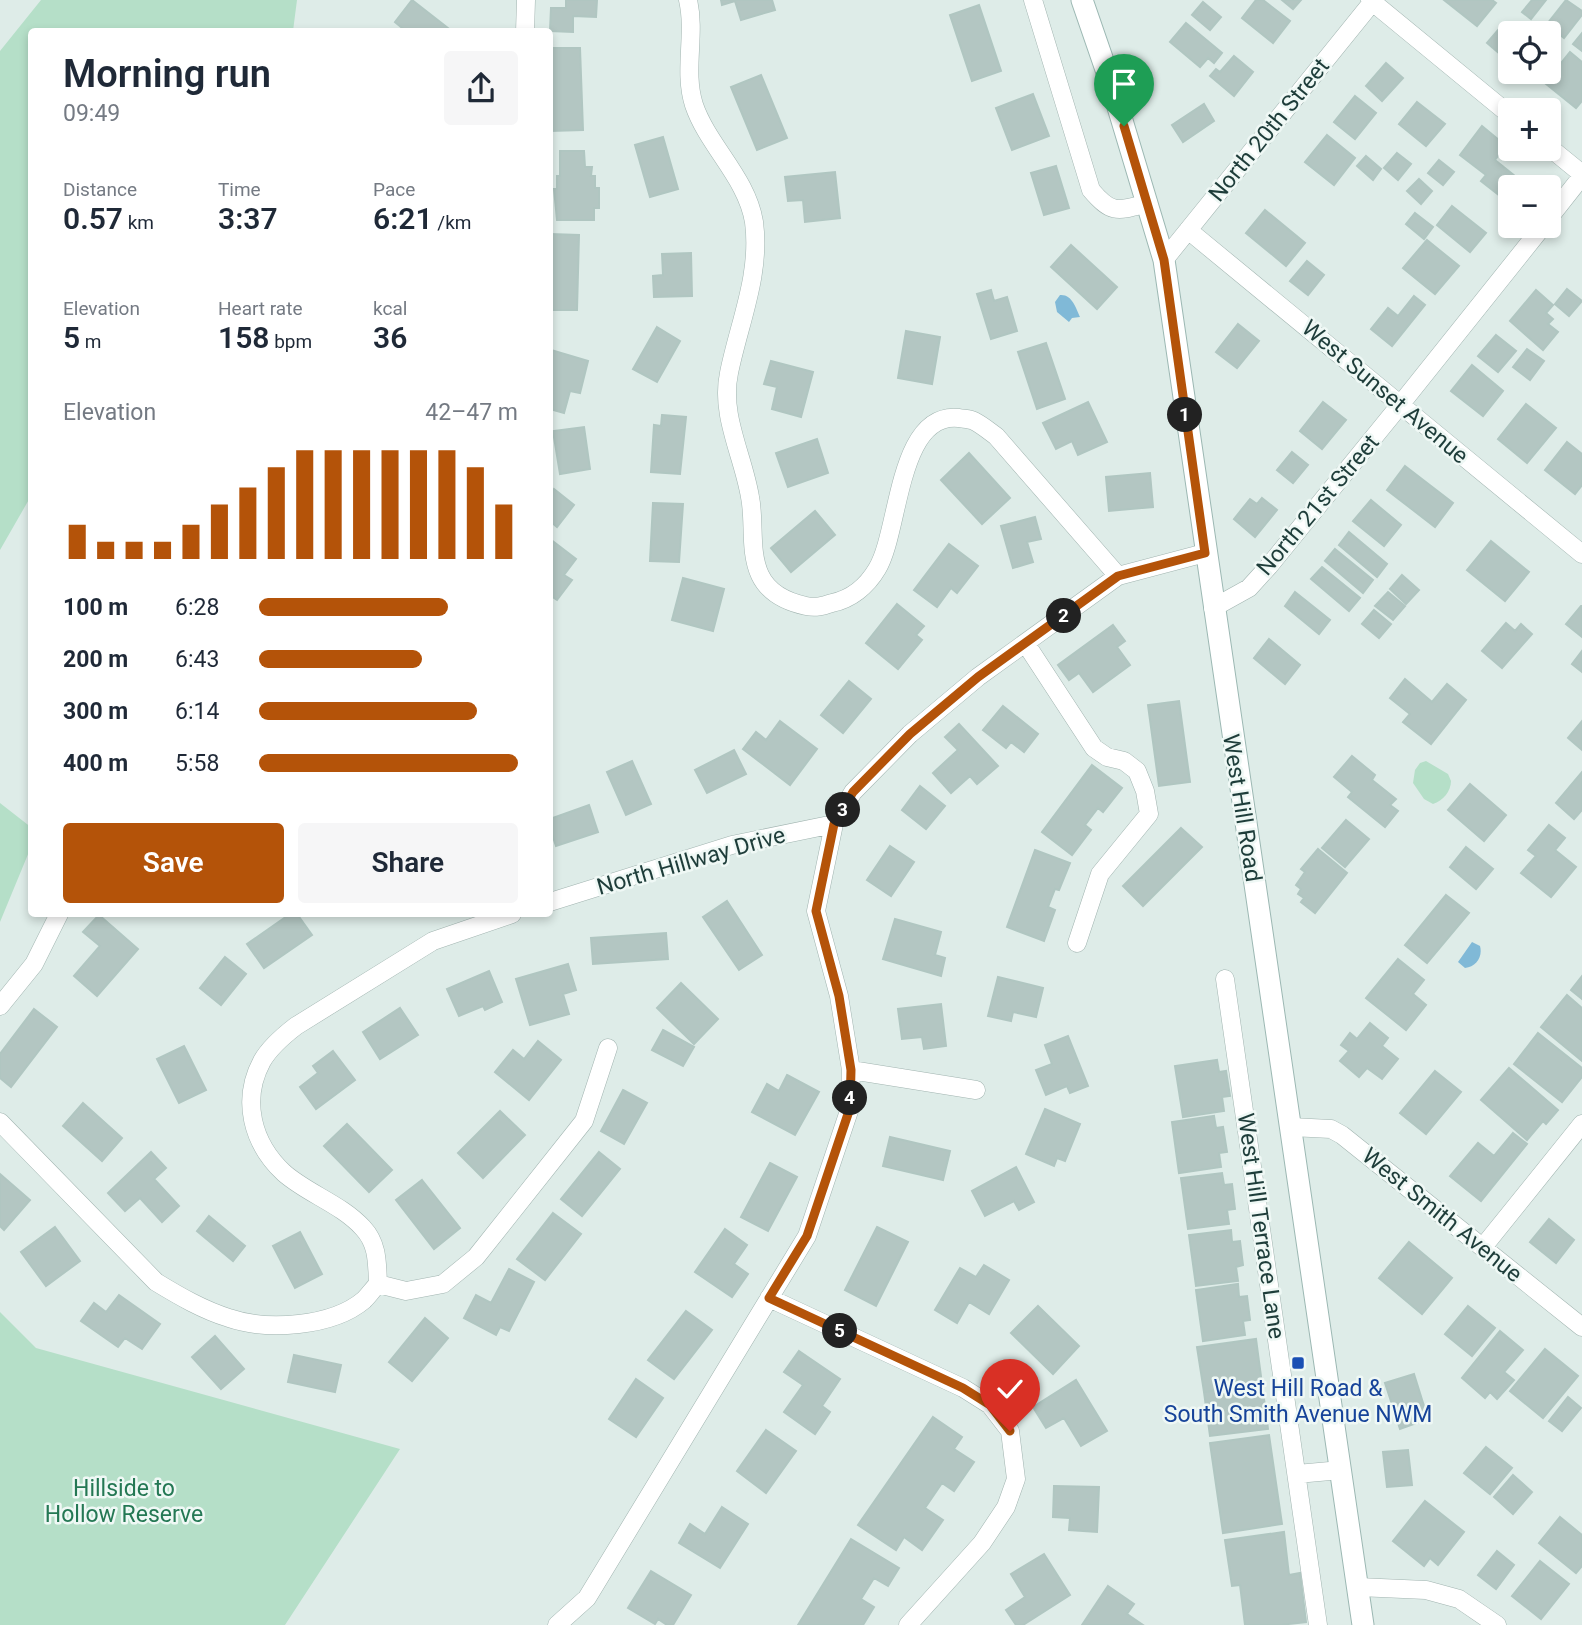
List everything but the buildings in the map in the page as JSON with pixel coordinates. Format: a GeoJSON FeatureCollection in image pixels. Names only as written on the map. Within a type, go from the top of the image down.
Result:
{"type":"FeatureCollection","features":[{"type":"Feature","properties":{"kind":"street"},"geometry":{"type":"LineString","coordinates":[[525,28],[526,0]]}},
{"type":"Feature","properties":{"kind":"street"},"geometry":{"type":"LineString","coordinates":[[688,0],[692,42],[689,72],[694,103],[705,131],[740,185],[754,221],[755,256],[751,292],[729,374],[726,401],[750,497],[754,558],[766,584],[789,603],[815,608],[843,601],[864,586],[878,567],[912,450],[925,431],[947,417],[972,420],[996,436],[1118,576]]}},
{"type":"Feature","properties":{"kind":"street"},"geometry":{"type":"LineString","coordinates":[[1032,0],[1091,190],[1105,206],[1119,211],[1147,203]]}},
{"type":"Feature","properties":{"kind":"street","name":"West Hill Road"},"geometry":{"type":"LineString","coordinates":[[1082,0],[1164,260],[1363,1625]]}},
{"type":"Feature","properties":{"kind":"street"},"geometry":{"type":"LineString","coordinates":[[1372,1],[1498,105]]}},
{"type":"Feature","properties":{"kind":"street","name":"North 20th Street"},"geometry":{"type":"LineString","coordinates":[[1164,260],[1372,1]]}},
{"type":"Feature","properties":{"kind":"street"},"geometry":{"type":"LineString","coordinates":[[1561,157],[1582,175],[1561,202]]}},
{"type":"Feature","properties":{"kind":"street","name":"West Sunset Avenue"},"geometry":{"type":"LineString","coordinates":[[1188,230],[1582,554]]}},
{"type":"Feature","properties":{"kind":"street","name":"North 21st Street"},"geometry":{"type":"LineString","coordinates":[[1213,608],[1248,589],[1533,238]]}},
{"type":"Feature","properties":{"kind":"street"},"geometry":{"type":"LineString","coordinates":[[558,1625],[587,1598],[807,1236],[850,1108],[851,1070],[839,996],[816,911],[834,824],[853,792],[910,734],[978,677],[1118,576],[1205,553]]}},
{"type":"Feature","properties":{"kind":"street"},"geometry":{"type":"LineString","coordinates":[[1026,644],[1094,748],[1107,757],[1124,761],[1137,771],[1145,790],[1149,814],[1100,874],[1077,943]]}},
{"type":"Feature","properties":{"kind":"street","name":"North Hillway Drive"},"geometry":{"type":"LineString","coordinates":[[553,901],[732,845],[834,824]]}},
{"type":"Feature","properties":{"kind":"street"},"geometry":{"type":"LineString","coordinates":[[0,1006],[34,964],[58,917]]}},
{"type":"Feature","properties":{"kind":"street"},"geometry":{"type":"LineString","coordinates":[[0,1122],[156,1282],[184,1299],[230,1319],[273,1325],[304,1323],[335,1316],[363,1300],[378,1283],[377,1252],[365,1229],[344,1211],[285,1173],[264,1149],[251,1120],[252,1092],[262,1061],[277,1042],[296,1026],[433,941],[503,917]]}},
{"type":"Feature","properties":{"kind":"street","name":"West Hill Terrace Lane"},"geometry":{"type":"LineString","coordinates":[[1225,979],[1318,1625]]}},
{"type":"Feature","properties":{"kind":"street"},"geometry":{"type":"LineString","coordinates":[[378,1283],[406,1291],[443,1284],[476,1257],[584,1121],[608,1048]]}},
{"type":"Feature","properties":{"kind":"street"},"geometry":{"type":"LineString","coordinates":[[851,1070],[976,1090]]}},
{"type":"Feature","properties":{"kind":"street"},"geometry":{"type":"LineString","coordinates":[[1483,1247],[1582,1124]]}},
{"type":"Feature","properties":{"kind":"street","name":"West Smith Avenue"},"geometry":{"type":"LineString","coordinates":[[1291,1127],[1331,1129],[1342,1135],[1582,1327]]}},
{"type":"Feature","properties":{"kind":"street"},"geometry":{"type":"LineString","coordinates":[[769,1298],[963,1388],[990,1405],[1010,1431],[1016,1479],[1006,1507],[982,1543],[908,1625]]}},
{"type":"Feature","properties":{"kind":"street"},"geometry":{"type":"LineString","coordinates":[[1297,1474],[1341,1470]]}},
{"type":"Feature","properties":{"kind":"street"},"geometry":{"type":"LineString","coordinates":[[1358,1587],[1426,1590],[1459,1599],[1497,1625]]}},
{"type":"Feature","properties":{"kind":"green space"},"geometry":{"type":"Polygon","coordinates":[[[41,0],[297,0],[293,28],[28,28],[28,501],[0,550],[0,51],[41,0]]]}},
{"type":"Feature","properties":{"kind":"green space"},"geometry":{"type":"Polygon","coordinates":[[[1426,761],[1448,774],[1451,781],[1446,795],[1433,804],[1424,799],[1413,783],[1415,770],[1420,763],[1426,761]]]}},
{"type":"Feature","properties":{"kind":"green space"},"geometry":{"type":"Polygon","coordinates":[[[0,803],[28,825],[28,854],[0,922],[0,803]]]}},
{"type":"Feature","properties":{"kind":"green space","name":"Hillside to Hollow Reserve"},"geometry":{"type":"Polygon","coordinates":[[[0,1312],[36,1348],[400,1449],[285,1625],[0,1625],[0,1312]]]}},
{"type":"Feature","properties":{"kind":"water"},"geometry":{"type":"Polygon","coordinates":[[[1060,295],[1071,299],[1080,317],[1072,318],[1069,322],[1057,312],[1055,302],[1060,295]]]}},
{"type":"Feature","properties":{"kind":"water"},"geometry":{"type":"Polygon","coordinates":[[[1472,942],[1480,946],[1479,958],[1475,964],[1465,968],[1458,962],[1472,942]]]}},
{"type":"Feature","properties":{"kind":"place","name":"West Hill Road & South Smith Avenue NWM"},"geometry":{"type":"Point","coordinates":[1298,1363]}},
{"type":"Feature","properties":{"kind":"route"},"geometry":{"type":"LineString","coordinates":[[1010,1431],[990,1405],[963,1388],[769,1298],[807,1236],[850,1108],[851,1070],[839,996],[816,911],[834,824],[853,792],[910,734],[978,677],[1118,576],[1205,553],[1164,260],[1124,126]]}}]}
